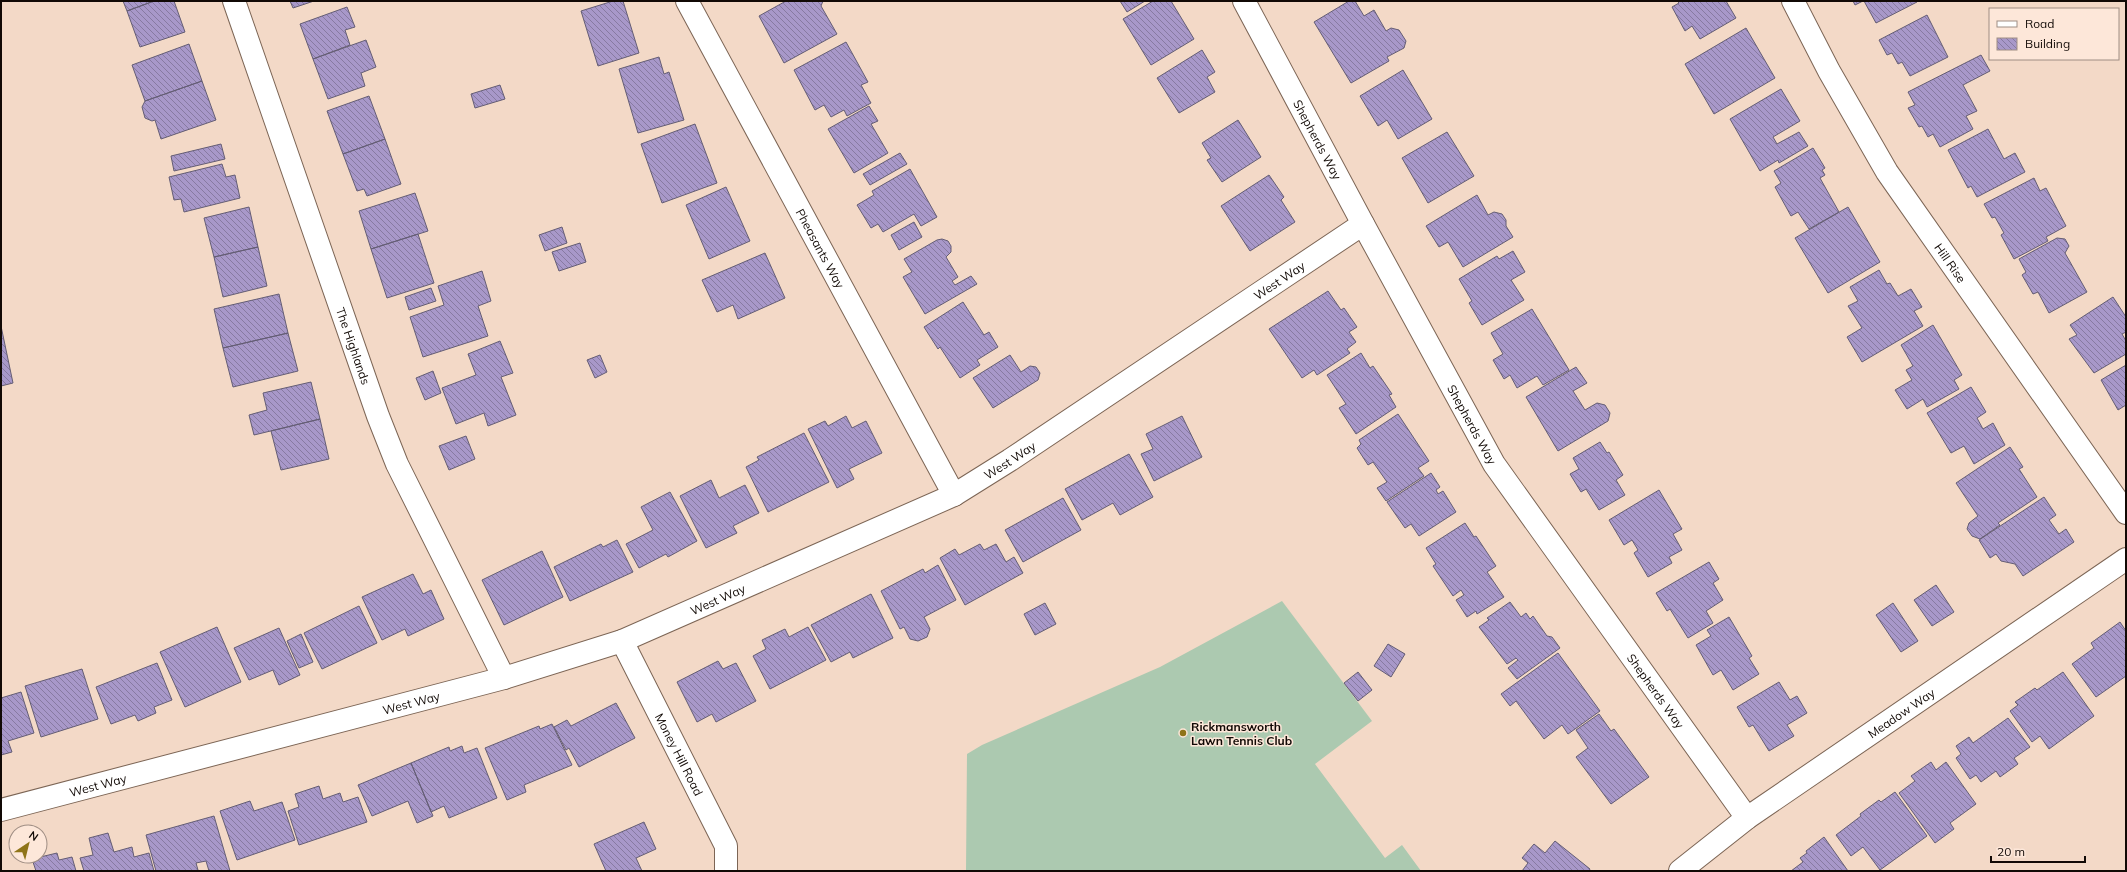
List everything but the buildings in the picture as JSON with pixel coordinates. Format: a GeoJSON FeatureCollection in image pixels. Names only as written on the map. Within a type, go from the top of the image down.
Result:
{"type":"FeatureCollection","features":[{"type":"Feature","properties":{"kind":"street","name":"The Highlands"},"geometry":{"type":"LineString","coordinates":[[234,1],[388,443],[400,471],[504,678]]}},
{"type":"Feature","properties":{"kind":"street","name":"Pheasants Way"},"geometry":{"type":"LineString","coordinates":[[687,1],[954,495]]}},
{"type":"Feature","properties":{"kind":"street","name":"Shepherds Way"},"geometry":{"type":"LineString","coordinates":[[1244,1],[1363,224],[1494,464],[1747,818]]}},
{"type":"Feature","properties":{"kind":"street","name":"Hill Rise"},"geometry":{"type":"LineString","coordinates":[[1793,1],[1829,71],[1887,172],[2126,513]]}},
{"type":"Feature","properties":{"kind":"street","name":"West Way"},"geometry":{"type":"LineString","coordinates":[[1,810],[504,678],[622,641],[954,495],[1010,460],[1363,224]]}},
{"type":"Feature","properties":{"kind":"street","name":"Meadow Way"},"geometry":{"type":"LineString","coordinates":[[1680,871],[1747,818],[2126,559]]}},
{"type":"Feature","properties":{"kind":"street","name":"Money Hill Road"},"geometry":{"type":"LineString","coordinates":[[622,641],[726,846],[726,871]]}},
{"type":"Feature","properties":{"kind":"green space","name":"Rickmansworth Lawn Tennis Club"},"geometry":{"type":"Polygon","coordinates":[[[1282,601],[1372,721],[1315,764],[1385,858],[1402,845],[1421,871],[966,871],[967,754],[982,745],[1160,667],[1282,601]]]}},
{"type":"Feature","properties":{"kind":"place","name":"Rickmansworth Lawn Tennis Club"},"geometry":{"type":"Point","coordinates":[1183,733]}}]}
